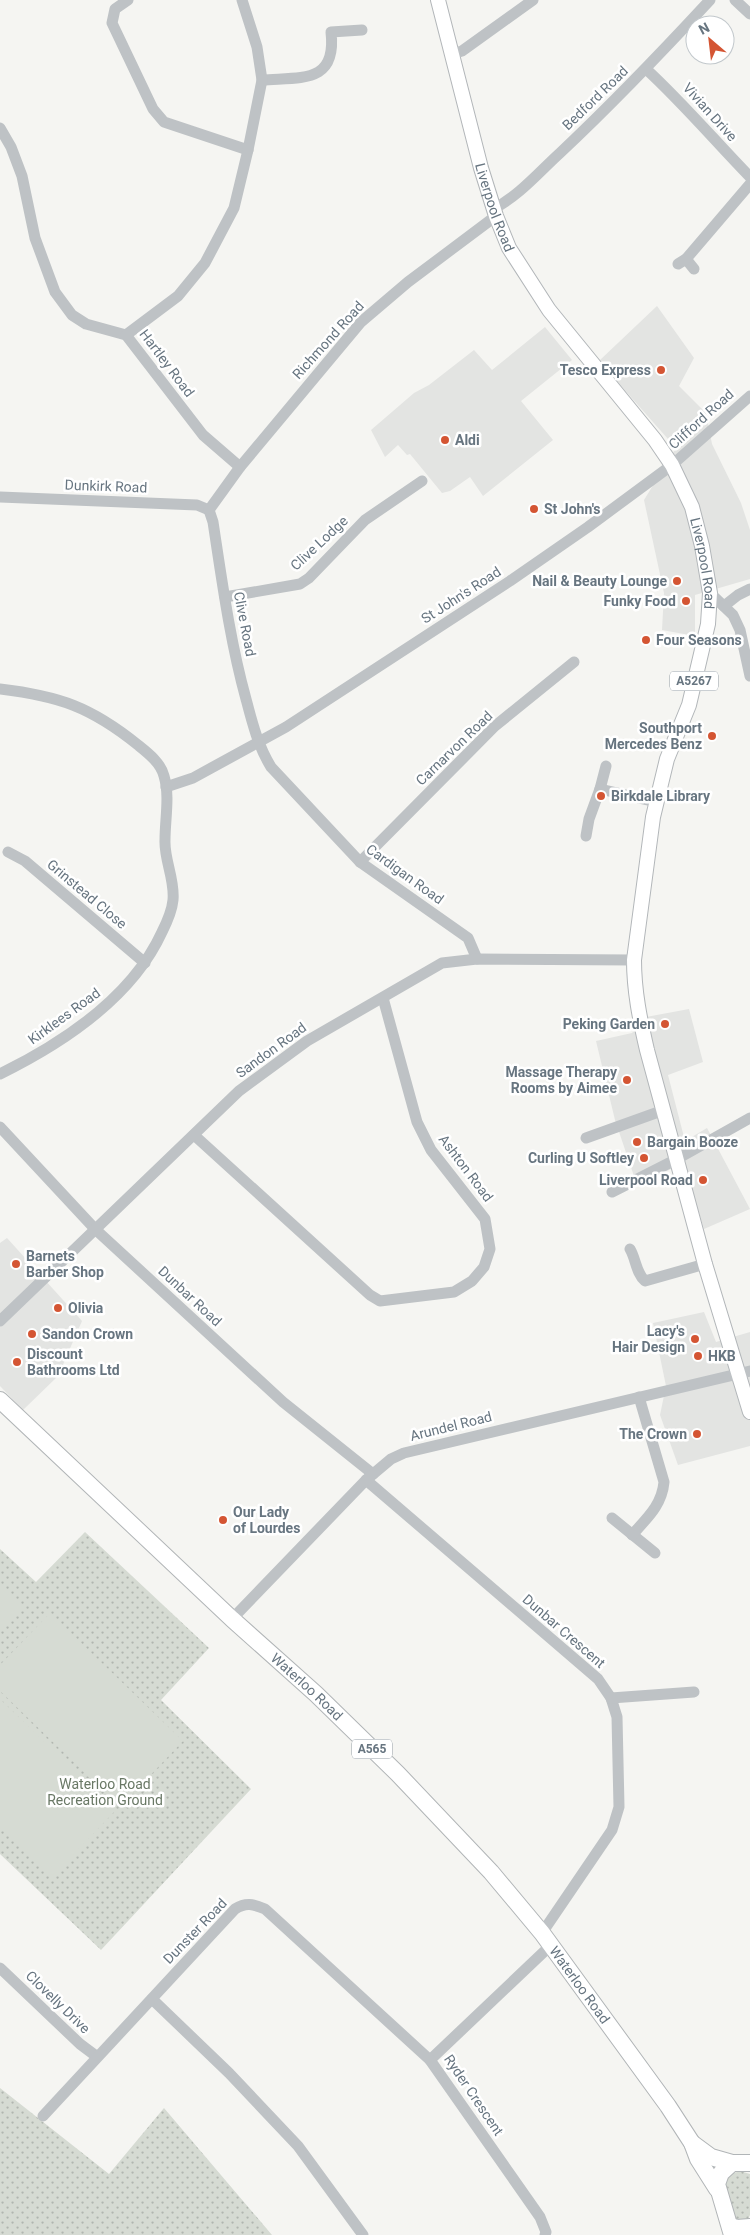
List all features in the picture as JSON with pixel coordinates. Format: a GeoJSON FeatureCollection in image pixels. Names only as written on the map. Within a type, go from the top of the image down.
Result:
{"type":"FeatureCollection","features":[{"type":"Feature","properties":{"kind":"highway","name":"Waterloo Road"},"geometry":{"type":"LineString","coordinates":[[0,1400],[232,1619],[316,1694],[398,1774],[491,1872],[546,1940],[617,2035],[692,2143],[698,2159],[717,2189]]}},
{"type":"Feature","properties":{"kind":"highway","name":"Waterloo Road"},"geometry":{"type":"LineString","coordinates":[[692,2143],[712,2157],[743,2161]]}},
{"type":"Feature","properties":{"kind":"highway","name":"A565"},"geometry":{"type":"LineString","coordinates":[[743,2161],[721,2173],[717,2189],[731,2230],[750,2227]]}},
{"type":"Feature","properties":{"kind":"main road","name":"Liverpool Road"},"geometry":{"type":"LineString","coordinates":[[438,0],[481,168],[509,248],[549,310],[655,440],[672,465],[692,507],[702,546],[710,593],[708,624],[688,705],[667,759],[653,817],[634,960],[635,994],[705,1264],[744,1372],[750,1412]]}},
{"type":"Feature","properties":{"kind":"street"},"geometry":{"type":"LineString","coordinates":[[128,0],[115,9],[112,23],[153,109],[164,122],[248,150]]}},
{"type":"Feature","properties":{"kind":"street"},"geometry":{"type":"LineString","coordinates":[[126,335],[178,296],[205,263],[234,208],[262,80],[257,47],[242,0]]}},
{"type":"Feature","properties":{"kind":"street"},"geometry":{"type":"LineString","coordinates":[[452,54],[462,51],[532,0]]}},
{"type":"Feature","properties":{"kind":"street","name":"Bedford Road"},"geometry":{"type":"LineString","coordinates":[[495,212],[509,201],[646,69],[710,0]]}},
{"type":"Feature","properties":{"kind":"street"},"geometry":{"type":"LineString","coordinates":[[735,0],[750,14]]}},
{"type":"Feature","properties":{"kind":"street"},"geometry":{"type":"LineString","coordinates":[[262,80],[315,76],[323,70],[329,61],[333,47],[331,32],[362,30]]}},
{"type":"Feature","properties":{"kind":"street","name":"Vivian Drive"},"geometry":{"type":"LineString","coordinates":[[646,69],[680,100],[698,123],[750,177]]}},
{"type":"Feature","properties":{"kind":"street","name":"Hartley Road"},"geometry":{"type":"LineString","coordinates":[[0,128],[11,147],[22,176],[35,238],[55,292],[72,315],[86,324],[126,335],[203,435],[240,467]]}},
{"type":"Feature","properties":{"kind":"street"},"geometry":{"type":"LineString","coordinates":[[694,270],[682,262],[750,184]]}},
{"type":"Feature","properties":{"kind":"street","name":"Richmond Road"},"geometry":{"type":"LineString","coordinates":[[209,510],[240,467],[362,322],[408,282],[495,212]]}},
{"type":"Feature","properties":{"kind":"street","name":"Clifford Road"},"geometry":{"type":"LineString","coordinates":[[672,465],[750,396]]}},
{"type":"Feature","properties":{"kind":"street","name":"St John's Road"},"geometry":{"type":"LineString","coordinates":[[259,741],[286,727],[510,582],[672,465]]}},
{"type":"Feature","properties":{"kind":"street","name":"Clive Lodge"},"geometry":{"type":"LineString","coordinates":[[224,597],[300,584],[309,578],[365,520],[422,481]]}},
{"type":"Feature","properties":{"kind":"street","name":"Dunkirk Road"},"geometry":{"type":"LineString","coordinates":[[0,497],[197,505],[209,510]]}},
{"type":"Feature","properties":{"kind":"street","name":"Clive Road"},"geometry":{"type":"LineString","coordinates":[[209,510],[213,522],[224,597],[240,678],[259,741]]}},
{"type":"Feature","properties":{"kind":"street"},"geometry":{"type":"LineString","coordinates":[[724,606],[738,595],[750,589]]}},
{"type":"Feature","properties":{"kind":"street"},"geometry":{"type":"LineString","coordinates":[[710,593],[733,615],[740,630],[750,676]]}},
{"type":"Feature","properties":{"kind":"street","name":"Carnarvon Road"},"geometry":{"type":"LineString","coordinates":[[360,862],[496,726],[574,662]]}},
{"type":"Feature","properties":{"kind":"street"},"geometry":{"type":"LineString","coordinates":[[0,689],[39,693],[83,708],[115,727],[152,757],[164,774],[166,787],[192,778],[259,741]]}},
{"type":"Feature","properties":{"kind":"street","name":"Cardigan Road"},"geometry":{"type":"LineString","coordinates":[[259,741],[271,767],[360,862],[468,938],[477,959]]}},
{"type":"Feature","properties":{"kind":"street"},"geometry":{"type":"LineString","coordinates":[[586,836],[589,819],[606,766]]}},
{"type":"Feature","properties":{"kind":"street","name":"Kirklees Road"},"geometry":{"type":"LineString","coordinates":[[0,1074],[23,1063],[90,1018],[119,993],[158,941],[169,916],[173,901],[173,879],[165,843],[166,787]]}},
{"type":"Feature","properties":{"kind":"street"},"geometry":{"type":"LineString","coordinates":[[600,789],[656,802]]}},
{"type":"Feature","properties":{"kind":"street","name":"Grinstead Close"},"geometry":{"type":"LineString","coordinates":[[8,852],[24,861],[144,962]]}},
{"type":"Feature","properties":{"kind":"street","name":"Sandon Road"},"geometry":{"type":"LineString","coordinates":[[0,1321],[239,1091],[307,1041],[442,963],[477,959],[634,960]]}},
{"type":"Feature","properties":{"kind":"street","name":"Ashton Road"},"geometry":{"type":"LineString","coordinates":[[194,1135],[370,1295],[380,1301],[454,1292],[472,1281],[484,1267],[490,1249],[485,1219],[431,1150],[417,1122],[383,998]]}},
{"type":"Feature","properties":{"kind":"street"},"geometry":{"type":"LineString","coordinates":[[586,1138],[664,1110]]}},
{"type":"Feature","properties":{"kind":"street"},"geometry":{"type":"LineString","coordinates":[[612,1192],[677,1159],[750,1118]]}},
{"type":"Feature","properties":{"kind":"street","name":"Dunbar Road"},"geometry":{"type":"LineString","coordinates":[[0,1127],[94,1229],[283,1402],[370,1477]]}},
{"type":"Feature","properties":{"kind":"street"},"geometry":{"type":"LineString","coordinates":[[630,1249],[636,1258],[640,1276],[645,1281],[705,1264]]}},
{"type":"Feature","properties":{"kind":"street","name":"Arundel Road"},"geometry":{"type":"LineString","coordinates":[[232,1619],[370,1477],[391,1459],[404,1453],[744,1372]]}},
{"type":"Feature","properties":{"kind":"street"},"geometry":{"type":"LineString","coordinates":[[632,1535],[657,1506],[663,1494],[664,1482],[639,1397]]}},
{"type":"Feature","properties":{"kind":"street","name":"Dunbar Crescent"},"geometry":{"type":"LineString","coordinates":[[370,1477],[598,1679],[612,1698],[617,1717],[618,1736],[619,1807],[617,1818],[612,1830],[546,1940]]}},
{"type":"Feature","properties":{"kind":"street"},"geometry":{"type":"LineString","coordinates":[[612,1518],[655,1553]]}},
{"type":"Feature","properties":{"kind":"street"},"geometry":{"type":"LineString","coordinates":[[612,1698],[694,1692]]}},
{"type":"Feature","properties":{"kind":"street","name":"Dunster Road"},"geometry":{"type":"LineString","coordinates":[[43,2116],[96,2056],[235,1909],[243,1904],[254,1904],[265,1909],[430,2060]]}},
{"type":"Feature","properties":{"kind":"street","name":"Ryder Crescent"},"geometry":{"type":"LineString","coordinates":[[544,2235],[546,2232],[540,2217],[430,2060],[546,1940]]}},
{"type":"Feature","properties":{"kind":"street","name":"Clovelly Drive"},"geometry":{"type":"LineString","coordinates":[[0,1968],[80,2044],[96,2056]]}},
{"type":"Feature","properties":{"kind":"street"},"geometry":{"type":"LineString","coordinates":[[152,1998],[229,2073],[298,2146],[363,2235]]}},
{"type":"Feature","properties":{"kind":"shaded area"},"geometry":{"type":"Polygon","coordinates":[[[657,306],[694,358],[679,386],[706,413],[712,444],[741,503],[750,530],[750,579],[695,595],[695,636],[662,630],[664,593],[644,500],[676,448],[599,361],[657,306]]]}},
{"type":"Feature","properties":{"kind":"shaded area"},"geometry":{"type":"Polygon","coordinates":[[[545,327],[572,360],[521,401],[553,440],[483,496],[470,477],[450,491],[442,493],[410,454],[407,455],[398,445],[385,457],[371,430],[414,393],[429,385],[474,350],[492,370],[545,327]]]}},
{"type":"Feature","properties":{"kind":"shaded area"},"geometry":{"type":"Polygon","coordinates":[[[689,1009],[703,1062],[668,1075],[685,1141],[707,1128],[750,1209],[704,1229],[684,1163],[637,1185],[615,1120],[596,1041],[632,1033],[646,1017],[689,1009]]]}},
{"type":"Feature","properties":{"kind":"shaded area"},"geometry":{"type":"Polygon","coordinates":[[[7,1238],[82,1321],[58,1376],[23,1410],[0,1386],[0,1243],[7,1238]]]}},
{"type":"Feature","properties":{"kind":"shaded area"},"geometry":{"type":"Polygon","coordinates":[[[704,1312],[716,1342],[750,1332],[750,1446],[678,1465],[660,1415],[666,1386],[653,1323],[704,1312]]]}},
{"type":"Feature","properties":{"kind":"green space","name":"Waterloo Road Recreation Ground"},"geometry":{"type":"Polygon","coordinates":[[[85,1532],[209,1648],[161,1700],[251,1789],[101,1950],[0,1854],[0,1549],[36,1582],[85,1532]]]}},
{"type":"Feature","properties":{"kind":"green space"},"geometry":{"type":"Polygon","coordinates":[[[0,1585],[22,1606],[0,1629],[0,1585]]]}},
{"type":"Feature","properties":{"kind":"green space"},"geometry":{"type":"Polygon","coordinates":[[[50,1613],[183,1741],[120,1807],[0,1691],[0,1665],[50,1613]]]}},
{"type":"Feature","properties":{"kind":"green space"},"geometry":{"type":"Polygon","coordinates":[[[0,1699],[116,1810],[53,1876],[0,1825],[0,1699]]]}},
{"type":"Feature","properties":{"kind":"green space"},"geometry":{"type":"Polygon","coordinates":[[[0,2088],[109,2174],[164,2108],[272,2235],[0,2235],[0,2088]]]}},
{"type":"Feature","properties":{"kind":"green space"},"geometry":{"type":"Polygon","coordinates":[[[740,2171],[750,2174],[750,2215],[748,2219],[738,2222],[733,2217],[724,2181],[731,2174],[740,2171]]]}},
{"type":"Feature","properties":{"kind":"place","name":"Tesco Express"},"geometry":{"type":"Point","coordinates":[661,370]}},
{"type":"Feature","properties":{"kind":"place","name":"Aldi"},"geometry":{"type":"Point","coordinates":[445,440]}},
{"type":"Feature","properties":{"kind":"place","name":"St John's"},"geometry":{"type":"Point","coordinates":[534,509]}},
{"type":"Feature","properties":{"kind":"place","name":"Nail & Beauty Lounge"},"geometry":{"type":"Point","coordinates":[677,581]}},
{"type":"Feature","properties":{"kind":"place","name":"Funky Food"},"geometry":{"type":"Point","coordinates":[686,601]}},
{"type":"Feature","properties":{"kind":"place","name":"Four Seasons"},"geometry":{"type":"Point","coordinates":[646,640]}},
{"type":"Feature","properties":{"kind":"place","name":"Southport Mercedes Benz"},"geometry":{"type":"Point","coordinates":[712,736]}},
{"type":"Feature","properties":{"kind":"place","name":"Birkdale Library"},"geometry":{"type":"Point","coordinates":[601,796]}},
{"type":"Feature","properties":{"kind":"place","name":"Peking Garden"},"geometry":{"type":"Point","coordinates":[665,1024]}},
{"type":"Feature","properties":{"kind":"place","name":"Massage Therapy Rooms by Aimee"},"geometry":{"type":"Point","coordinates":[627,1080]}},
{"type":"Feature","properties":{"kind":"place","name":"Bargain Booze"},"geometry":{"type":"Point","coordinates":[637,1142]}},
{"type":"Feature","properties":{"kind":"place","name":"Curling U Softley"},"geometry":{"type":"Point","coordinates":[644,1158]}},
{"type":"Feature","properties":{"kind":"place","name":"Liverpool Road"},"geometry":{"type":"Point","coordinates":[703,1180]}},
{"type":"Feature","properties":{"kind":"place","name":"Barnets Barber Shop"},"geometry":{"type":"Point","coordinates":[16,1264]}},
{"type":"Feature","properties":{"kind":"place","name":"Olivia"},"geometry":{"type":"Point","coordinates":[58,1308]}},
{"type":"Feature","properties":{"kind":"place","name":"Sandon Crown"},"geometry":{"type":"Point","coordinates":[32,1334]}},
{"type":"Feature","properties":{"kind":"place","name":"Lacy's Hair Design"},"geometry":{"type":"Point","coordinates":[695,1339]}},
{"type":"Feature","properties":{"kind":"place","name":"HKB"},"geometry":{"type":"Point","coordinates":[698,1356]}},
{"type":"Feature","properties":{"kind":"place","name":"Discount Bathrooms Ltd"},"geometry":{"type":"Point","coordinates":[17,1362]}},
{"type":"Feature","properties":{"kind":"place","name":"The Crown"},"geometry":{"type":"Point","coordinates":[697,1434]}},
{"type":"Feature","properties":{"kind":"place","name":"Our Lady of Lourdes"},"geometry":{"type":"Point","coordinates":[223,1520]}}]}
